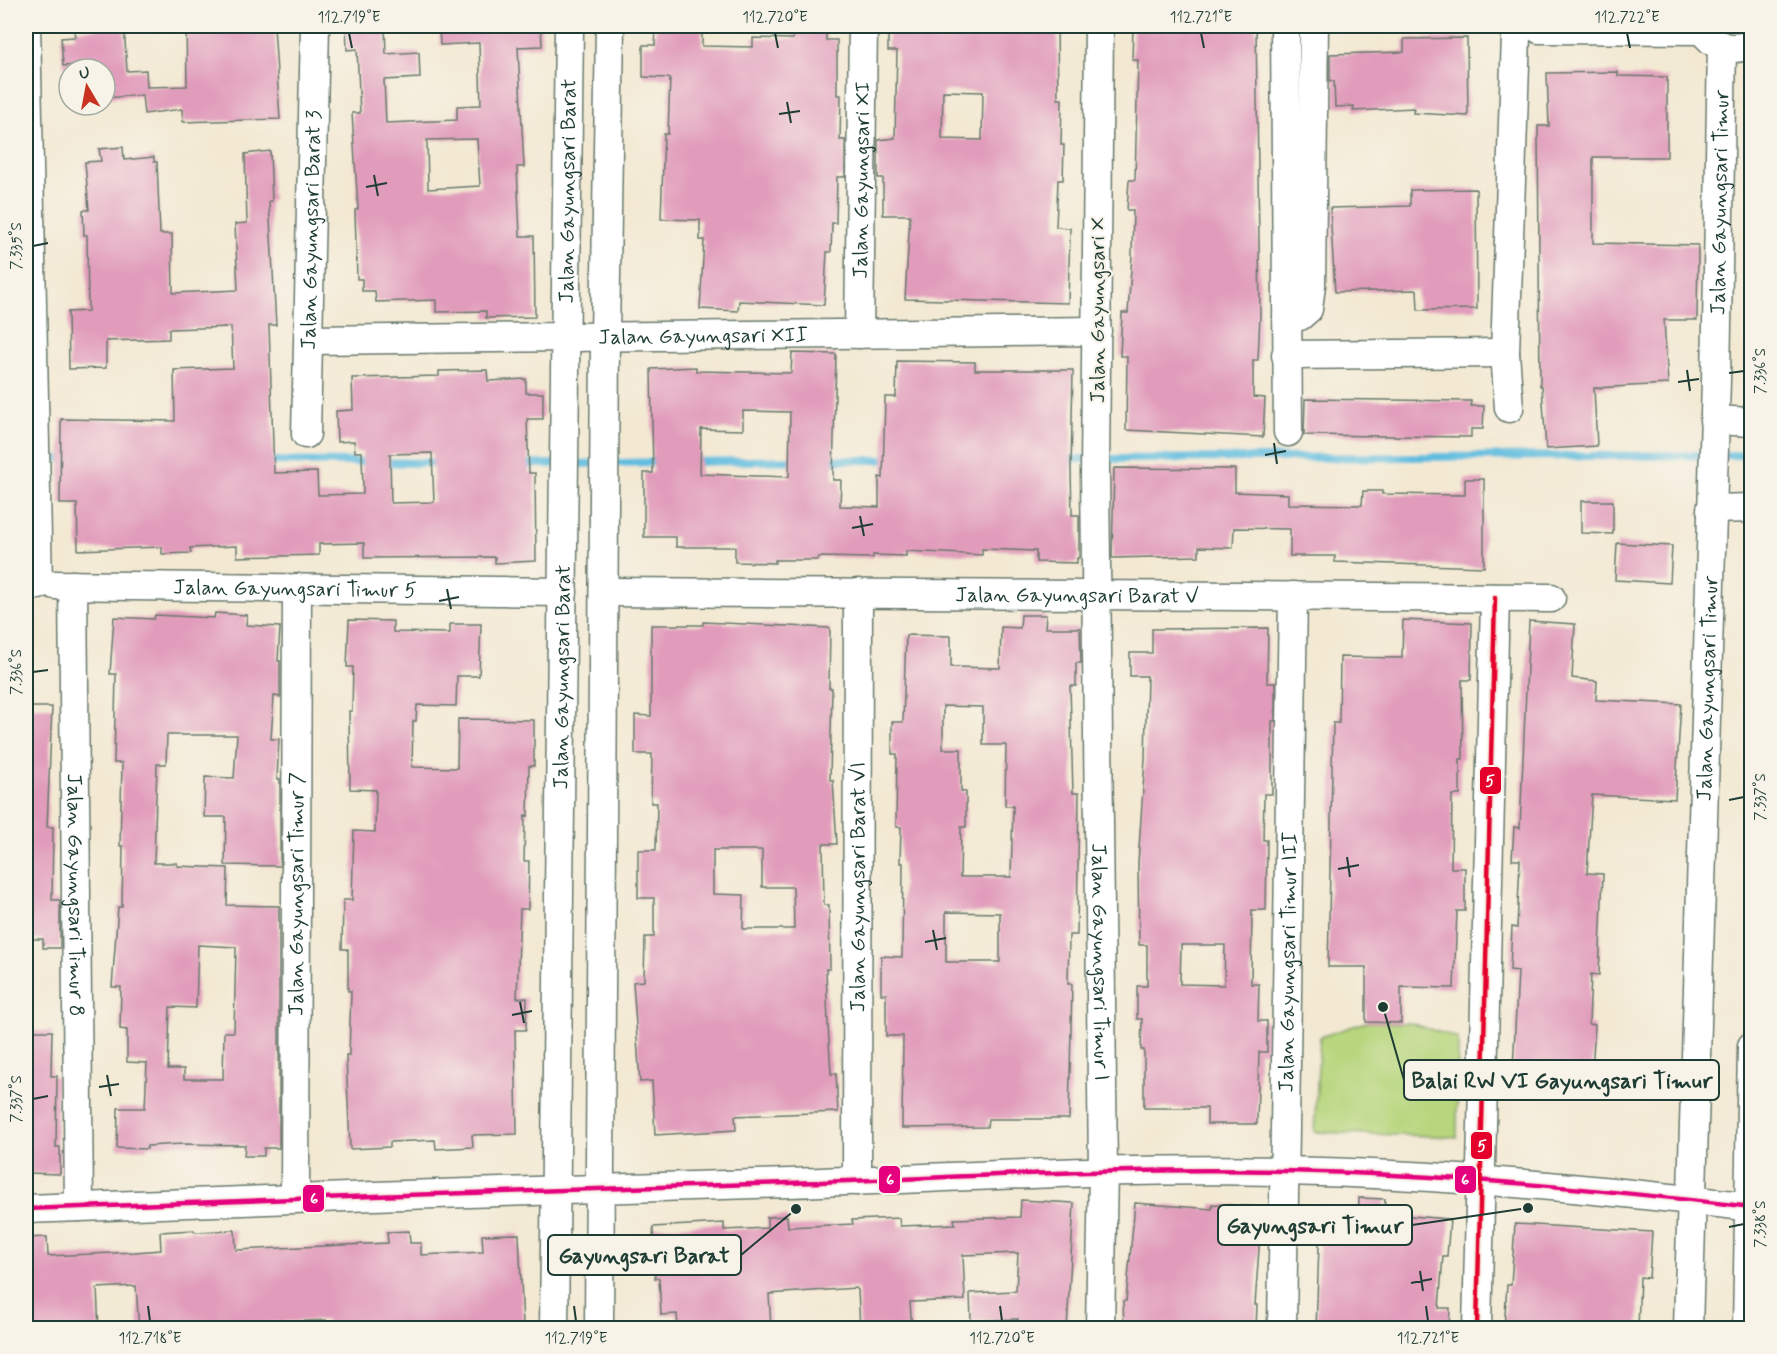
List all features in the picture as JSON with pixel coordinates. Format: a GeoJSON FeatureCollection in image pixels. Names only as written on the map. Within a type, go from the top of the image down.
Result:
{"type":"FeatureCollection","features":[{"type":"Feature","properties":{"kind":"street"},"geometry":{"type":"LineString","coordinates":[[26,26],[34,472],[32,585]]}},
{"type":"Feature","properties":{"kind":"street","name":"Jalan Gayungsari Barat 3"},"geometry":{"type":"LineString","coordinates":[[306,434],[315,26]]}},
{"type":"Feature","properties":{"kind":"street","name":"Jalan Gayungsari Barat"},"geometry":{"type":"LineString","coordinates":[[554,1329],[569,26]]}},
{"type":"Feature","properties":{"kind":"street","name":"Jalan Gayungsari Barat"},"geometry":{"type":"LineString","coordinates":[[598,1329],[606,490],[605,337],[610,26]]}},
{"type":"Feature","properties":{"kind":"street","name":"Jalan Gayungsari XI"},"geometry":{"type":"LineString","coordinates":[[859,334],[863,26]]}},
{"type":"Feature","properties":{"kind":"street","name":"Jalan Gayungsari X"},"geometry":{"type":"LineString","coordinates":[[1095,595],[1099,26]]}},
{"type":"Feature","properties":{"kind":"street"},"geometry":{"type":"LineString","coordinates":[[1285,26],[1288,432]]}},
{"type":"Feature","properties":{"kind":"street"},"geometry":{"type":"LineString","coordinates":[[1287,318],[1300,316],[1308,309],[1311,285],[1314,26]]}},
{"type":"Feature","properties":{"kind":"street"},"geometry":{"type":"LineString","coordinates":[[1509,408],[1505,353],[1523,29],[1708,34],[1733,48],[1752,44]]}},
{"type":"Feature","properties":{"kind":"street","name":"Jalan Gayungsari Timur"},"geometry":{"type":"LineString","coordinates":[[1689,1329],[1714,429],[1708,34]]}},
{"type":"Feature","properties":{"kind":"street","name":"Jalan Gayungsari XII"},"geometry":{"type":"LineString","coordinates":[[309,340],[1097,331]]}},
{"type":"Feature","properties":{"kind":"street"},"geometry":{"type":"LineString","coordinates":[[1286,355],[1505,353]]}},
{"type":"Feature","properties":{"kind":"street"},"geometry":{"type":"LineString","coordinates":[[1714,429],[1752,422]]}},
{"type":"Feature","properties":{"kind":"street"},"geometry":{"type":"LineString","coordinates":[[1712,499],[1752,508]]}},
{"type":"Feature","properties":{"kind":"street","name":"Jalan Gayungsari Timur 5"},"geometry":{"type":"LineString","coordinates":[[32,585],[563,592]]}},
{"type":"Feature","properties":{"kind":"street","name":"Jalan Gayungsari Timur 8"},"geometry":{"type":"LineString","coordinates":[[73,585],[79,1207]]}},
{"type":"Feature","properties":{"kind":"street","name":"Jalan Gayungsari Timur 7"},"geometry":{"type":"LineString","coordinates":[[295,1198],[297,588]]}},
{"type":"Feature","properties":{"kind":"street","name":"Jalan Gayungsari Barat V"},"geometry":{"type":"LineString","coordinates":[[605,592],[1551,598]]}},
{"type":"Feature","properties":{"kind":"street","name":"Jalan Gayungsari Barat VI"},"geometry":{"type":"LineString","coordinates":[[857,1181],[858,593]]}},
{"type":"Feature","properties":{"kind":"street","name":"Jalan Gayungsari Timur I"},"geometry":{"type":"LineString","coordinates":[[1095,595],[1103,1172],[1100,1329]]}},
{"type":"Feature","properties":{"kind":"street","name":"Jalan Gayungsari Timur III"},"geometry":{"type":"LineString","coordinates":[[1282,1329],[1293,596]]}},
{"type":"Feature","properties":{"kind":"street"},"geometry":{"type":"LineString","coordinates":[[1477,1329],[1495,598]]}},
{"type":"Feature","properties":{"kind":"street"},"geometry":{"type":"LineString","coordinates":[[1747,1329],[1752,1046]]}},
{"type":"Feature","properties":{"kind":"street"},"geometry":{"type":"LineString","coordinates":[[26,1209],[556,1188],[857,1181],[1103,1172],[1284,1171],[1480,1181],[1692,1198],[1750,1207]]}},
{"type":"Feature","properties":{"kind":"green space"},"geometry":{"type":"Polygon","coordinates":[[[1366,1022],[1410,1023],[1458,1038],[1457,1137],[1314,1132],[1320,1037],[1366,1022]]]}},
{"type":"Feature","properties":{"kind":"building"},"geometry":{"type":"Polygon","coordinates":[[[98,26],[124,26],[127,71],[146,70],[147,87],[187,86],[186,26],[274,26],[280,119],[183,122],[182,109],[144,114],[142,95],[117,97],[117,57],[62,57],[61,38],[75,37],[74,30],[98,29],[98,26]]]}},
{"type":"Feature","properties":{"kind":"building"},"geometry":{"type":"Polygon","coordinates":[[[346,26],[385,26],[386,54],[419,52],[420,78],[384,80],[386,123],[457,120],[457,106],[481,105],[479,43],[440,45],[439,26],[541,26],[542,46],[518,47],[524,167],[517,167],[520,236],[534,236],[535,317],[486,318],[486,311],[436,312],[436,300],[376,302],[375,291],[362,291],[362,279],[357,279],[355,210],[358,209],[352,113],[360,113],[357,49],[347,50],[346,26]],[[477,139],[427,140],[428,189],[480,186],[477,139]]]}},
{"type":"Feature","properties":{"kind":"building"},"geometry":{"type":"Polygon","coordinates":[[[656,26],[702,26],[702,46],[753,47],[753,38],[793,39],[793,26],[826,26],[826,40],[837,40],[837,95],[841,95],[840,140],[845,140],[845,177],[837,177],[836,223],[832,223],[831,252],[827,252],[824,305],[739,301],[738,311],[700,309],[704,240],[700,240],[700,220],[661,219],[664,134],[668,134],[670,78],[643,77],[643,45],[655,45],[656,26]]]}},
{"type":"Feature","properties":{"kind":"building"},"geometry":{"type":"Polygon","coordinates":[[[888,26],[1057,26],[1058,99],[1062,99],[1061,145],[1064,145],[1063,180],[1058,180],[1056,227],[1070,228],[1068,303],[905,299],[910,215],[883,215],[883,178],[878,178],[878,140],[895,138],[897,51],[888,51],[888,26]],[[943,91],[942,139],[982,140],[983,92],[943,91]]]}},
{"type":"Feature","properties":{"kind":"building"},"geometry":{"type":"Polygon","coordinates":[[[1133,26],[1256,26],[1260,315],[1258,360],[1253,360],[1253,397],[1265,398],[1263,437],[1126,430],[1127,356],[1120,356],[1122,313],[1128,313],[1132,255],[1133,210],[1127,210],[1129,180],[1135,180],[1138,60],[1132,60],[1133,26]]]}},
{"type":"Feature","properties":{"kind":"building"},"geometry":{"type":"Polygon","coordinates":[[[1467,38],[1468,116],[1413,113],[1414,108],[1353,111],[1354,106],[1335,107],[1334,81],[1330,81],[1330,54],[1404,52],[1404,39],[1467,38]]]}},
{"type":"Feature","properties":{"kind":"building"},"geometry":{"type":"Polygon","coordinates":[[[1618,72],[1618,76],[1667,77],[1667,157],[1593,157],[1593,243],[1698,245],[1697,320],[1664,320],[1668,384],[1594,388],[1597,446],[1546,449],[1542,386],[1540,386],[1538,126],[1549,126],[1547,73],[1618,72]]]}},
{"type":"Feature","properties":{"kind":"building"},"geometry":{"type":"Polygon","coordinates":[[[123,147],[124,160],[154,157],[154,162],[157,162],[160,234],[172,234],[173,293],[238,290],[235,224],[247,223],[245,154],[270,151],[272,201],[269,201],[276,325],[269,325],[274,473],[317,472],[318,495],[363,494],[362,452],[355,452],[354,441],[337,442],[336,411],[353,410],[352,378],[439,376],[439,371],[487,370],[488,381],[526,379],[526,393],[543,393],[543,419],[527,419],[529,473],[535,473],[536,561],[495,563],[495,557],[364,558],[364,543],[319,544],[319,555],[237,557],[237,546],[190,548],[191,553],[162,554],[162,547],[78,550],[77,504],[60,504],[61,419],[175,421],[174,370],[233,368],[231,327],[169,329],[169,339],[106,341],[106,368],[69,369],[68,312],[88,311],[87,235],[84,235],[83,210],[89,210],[85,162],[101,161],[99,149],[123,147]],[[432,453],[390,454],[391,503],[434,502],[432,453]]]}},
{"type":"Feature","properties":{"kind":"building"},"geometry":{"type":"Polygon","coordinates":[[[1476,189],[1477,309],[1418,310],[1417,290],[1335,292],[1330,208],[1410,206],[1410,190],[1476,189]]]}},
{"type":"Feature","properties":{"kind":"building"},"geometry":{"type":"Polygon","coordinates":[[[792,353],[836,354],[833,480],[841,480],[840,506],[879,507],[879,477],[883,478],[885,397],[896,397],[897,361],[975,362],[975,370],[1073,370],[1071,470],[1072,515],[1079,515],[1077,563],[1036,562],[1036,551],[982,549],[982,555],[906,551],[906,556],[819,557],[818,560],[775,560],[775,563],[735,562],[735,547],[676,547],[676,537],[644,537],[644,473],[653,473],[651,369],[696,367],[696,371],[791,373],[792,353]],[[743,411],[743,430],[701,429],[700,474],[789,477],[790,412],[743,411]]]}},
{"type":"Feature","properties":{"kind":"building"},"geometry":{"type":"Polygon","coordinates":[[[1305,399],[1471,401],[1471,406],[1484,406],[1483,429],[1471,429],[1471,437],[1304,435],[1305,399]]]}},
{"type":"Feature","properties":{"kind":"building"},"geometry":{"type":"Polygon","coordinates":[[[1114,468],[1235,469],[1235,492],[1288,494],[1288,504],[1362,505],[1363,491],[1382,491],[1382,494],[1465,495],[1465,479],[1484,479],[1484,567],[1335,562],[1335,556],[1290,556],[1290,529],[1234,528],[1233,548],[1199,547],[1199,556],[1112,558],[1114,468]]]}},
{"type":"Feature","properties":{"kind":"building"},"geometry":{"type":"Polygon","coordinates":[[[1581,501],[1613,501],[1613,534],[1581,533],[1581,501]]]}},
{"type":"Feature","properties":{"kind":"building"},"geometry":{"type":"Polygon","coordinates":[[[1617,543],[1672,546],[1670,583],[1615,580],[1617,543]]]}},
{"type":"Feature","properties":{"kind":"building"},"geometry":{"type":"Polygon","coordinates":[[[215,613],[247,615],[246,625],[280,627],[278,661],[280,661],[280,697],[274,696],[271,739],[279,739],[277,779],[280,779],[280,866],[225,865],[226,817],[204,817],[205,777],[234,778],[237,735],[167,735],[166,764],[157,764],[154,863],[228,868],[227,905],[279,906],[279,1148],[264,1148],[264,1156],[244,1156],[245,1145],[182,1144],[147,1146],[147,1149],[117,1148],[118,1108],[145,1108],[147,1063],[127,1062],[127,1030],[120,1029],[121,987],[112,987],[118,907],[122,907],[123,846],[120,846],[122,763],[114,763],[116,674],[110,674],[114,617],[154,619],[155,615],[214,618],[215,613]],[[198,945],[196,1008],[170,1007],[168,1069],[184,1069],[184,1079],[223,1079],[224,1032],[234,1032],[236,947],[198,945]]]}},
{"type":"Feature","properties":{"kind":"building"},"geometry":{"type":"Polygon","coordinates":[[[1021,615],[1046,615],[1045,628],[1080,628],[1081,663],[1076,663],[1076,686],[1070,686],[1073,793],[1079,793],[1077,935],[1069,935],[1068,984],[1072,984],[1069,1119],[988,1119],[987,1127],[902,1128],[903,1036],[886,1036],[886,994],[881,994],[881,956],[902,957],[903,863],[900,863],[901,827],[896,827],[897,754],[892,754],[892,722],[903,722],[906,635],[951,636],[951,667],[1000,668],[1001,627],[1020,628],[1021,615]],[[943,706],[943,749],[961,749],[961,791],[966,792],[966,827],[961,827],[960,877],[1011,877],[1013,806],[1005,806],[1006,745],[983,745],[983,707],[943,706]],[[946,912],[946,962],[1000,962],[1000,913],[946,912]]]}},
{"type":"Feature","properties":{"kind":"building"},"geometry":{"type":"Polygon","coordinates":[[[349,620],[393,621],[393,632],[450,633],[450,624],[481,624],[479,676],[457,676],[456,706],[417,705],[416,721],[413,721],[412,767],[457,768],[458,719],[534,720],[534,766],[529,766],[528,816],[525,815],[524,861],[529,861],[528,909],[520,909],[517,998],[527,998],[526,1030],[515,1030],[517,1134],[472,1135],[473,1147],[436,1149],[435,1140],[390,1142],[390,1147],[350,1149],[346,1055],[349,1055],[351,991],[348,991],[348,949],[342,949],[343,900],[352,900],[354,831],[375,832],[376,790],[350,789],[349,711],[352,711],[353,667],[347,667],[349,620]]]}},
{"type":"Feature","properties":{"kind":"building"},"geometry":{"type":"Polygon","coordinates":[[[1403,620],[1472,623],[1471,680],[1462,680],[1463,759],[1460,759],[1460,795],[1452,795],[1451,868],[1465,868],[1465,911],[1457,911],[1454,988],[1401,987],[1401,1023],[1366,1022],[1366,967],[1328,967],[1333,723],[1339,723],[1340,657],[1402,658],[1403,620]]]}},
{"type":"Feature","properties":{"kind":"building"},"geometry":{"type":"Polygon","coordinates":[[[1529,621],[1575,624],[1572,678],[1597,681],[1596,700],[1681,704],[1675,799],[1592,795],[1587,873],[1603,874],[1599,975],[1591,974],[1589,1024],[1595,1025],[1592,1072],[1513,1068],[1518,971],[1510,970],[1512,927],[1517,928],[1520,860],[1512,860],[1514,827],[1520,828],[1529,621]]]}},
{"type":"Feature","properties":{"kind":"building"},"geometry":{"type":"Polygon","coordinates":[[[703,622],[830,628],[829,688],[832,688],[830,780],[833,780],[837,844],[823,844],[824,905],[829,905],[830,969],[826,969],[828,1025],[831,1074],[836,1073],[838,1112],[735,1116],[736,1130],[655,1135],[652,1081],[640,1082],[633,982],[644,981],[645,937],[654,937],[654,898],[638,898],[638,850],[656,850],[657,803],[651,803],[652,754],[635,754],[635,715],[651,716],[651,625],[703,625],[703,622]],[[713,850],[713,894],[744,895],[743,929],[794,929],[793,887],[762,887],[762,850],[713,850]]]}},
{"type":"Feature","properties":{"kind":"building"},"geometry":{"type":"Polygon","coordinates":[[[1268,628],[1267,683],[1275,683],[1275,721],[1272,721],[1272,794],[1264,794],[1263,840],[1267,840],[1266,910],[1252,910],[1251,984],[1259,984],[1258,1021],[1267,1021],[1267,1052],[1259,1052],[1257,1124],[1207,1124],[1207,1108],[1144,1108],[1144,1050],[1141,1050],[1142,1019],[1137,1019],[1137,986],[1147,986],[1147,945],[1139,945],[1138,863],[1145,759],[1147,676],[1130,676],[1130,653],[1152,653],[1152,629],[1268,628]],[[1181,945],[1180,984],[1224,985],[1225,945],[1181,945]]]}},
{"type":"Feature","properties":{"kind":"building"},"geometry":{"type":"Polygon","coordinates":[[[26,707],[52,707],[47,827],[53,827],[52,900],[60,900],[60,948],[43,948],[43,939],[26,939],[26,707]]]}},
{"type":"Feature","properties":{"kind":"building"},"geometry":{"type":"Polygon","coordinates":[[[26,1031],[52,1031],[51,1076],[57,1076],[56,1147],[60,1147],[60,1174],[26,1173],[26,1031]]]}},
{"type":"Feature","properties":{"kind":"building"},"geometry":{"type":"Polygon","coordinates":[[[1359,1198],[1385,1199],[1384,1214],[1450,1219],[1447,1256],[1443,1256],[1439,1308],[1450,1308],[1449,1329],[1316,1329],[1320,1218],[1358,1220],[1359,1198]]]}},
{"type":"Feature","properties":{"kind":"building"},"geometry":{"type":"Polygon","coordinates":[[[1021,1200],[1074,1203],[1067,1329],[1018,1329],[1018,1319],[971,1321],[970,1293],[1016,1291],[1018,1253],[963,1255],[965,1300],[910,1302],[912,1329],[860,1329],[856,1288],[769,1294],[771,1329],[678,1329],[677,1314],[661,1315],[659,1278],[655,1279],[653,1227],[724,1223],[724,1230],[767,1228],[767,1217],[787,1216],[788,1227],[853,1224],[852,1220],[899,1218],[900,1226],[955,1224],[954,1219],[1020,1217],[1021,1200]]]}},
{"type":"Feature","properties":{"kind":"building"},"geometry":{"type":"Polygon","coordinates":[[[1135,1203],[1212,1209],[1212,1204],[1262,1207],[1255,1305],[1257,1305],[1256,1329],[1124,1329],[1123,1301],[1126,1301],[1135,1203]]]}},
{"type":"Feature","properties":{"kind":"building"},"geometry":{"type":"Polygon","coordinates":[[[1515,1224],[1652,1232],[1649,1278],[1640,1277],[1638,1329],[1565,1325],[1565,1329],[1504,1329],[1507,1285],[1511,1285],[1515,1224]]]}},
{"type":"Feature","properties":{"kind":"building"},"geometry":{"type":"Polygon","coordinates":[[[194,1230],[195,1232],[235,1230],[236,1250],[388,1243],[387,1232],[409,1231],[410,1243],[421,1243],[421,1255],[483,1252],[482,1235],[519,1234],[523,1325],[482,1329],[326,1329],[326,1320],[245,1324],[245,1329],[139,1329],[136,1286],[97,1288],[99,1329],[26,1329],[26,1238],[47,1237],[48,1256],[135,1252],[161,1250],[160,1232],[194,1230]]]}},
{"type":"Feature","properties":{"kind":"waterway"},"geometry":{"type":"LineString","coordinates":[[1101,459],[1752,455]]}},
{"type":"Feature","properties":{"kind":"waterway"},"geometry":{"type":"LineString","coordinates":[[42,459],[69,459]]}},
{"type":"Feature","properties":{"kind":"waterway"},"geometry":{"type":"LineString","coordinates":[[1062,459],[1089,459]]}},
{"type":"Feature","properties":{"kind":"waterway"},"geometry":{"type":"LineString","coordinates":[[690,462],[798,460]]}},
{"type":"Feature","properties":{"kind":"waterway"},"geometry":{"type":"LineString","coordinates":[[825,460],[894,460]]}},
{"type":"Feature","properties":{"kind":"waterway"},"geometry":{"type":"LineString","coordinates":[[264,461],[441,463]]}},
{"type":"Feature","properties":{"kind":"waterway"},"geometry":{"type":"LineString","coordinates":[[570,464],[663,462]]}},
{"type":"Feature","properties":{"kind":"waterway"},"geometry":{"type":"LineString","coordinates":[[519,464],[558,464]]}},
{"type":"Feature","properties":{"kind":"transit line","name":"5"},"geometry":{"type":"LineString","coordinates":[[1477,1328],[1495,598]]}},
{"type":"Feature","properties":{"kind":"transit line","name":"6"},"geometry":{"type":"LineString","coordinates":[[26,1209],[1160,1170],[1401,1175],[1577,1188],[1752,1207]]}},
{"type":"Feature","properties":{"kind":"place","name":"Balai RW VI Gayungsari Timur"},"geometry":{"type":"Point","coordinates":[1383,1007]}},
{"type":"Feature","properties":{"kind":"place","name":"Gayungsari Timur"},"geometry":{"type":"Point","coordinates":[1528,1208]}},
{"type":"Feature","properties":{"kind":"place","name":"Gayungsari Barat"},"geometry":{"type":"Point","coordinates":[796,1209]}}]}
